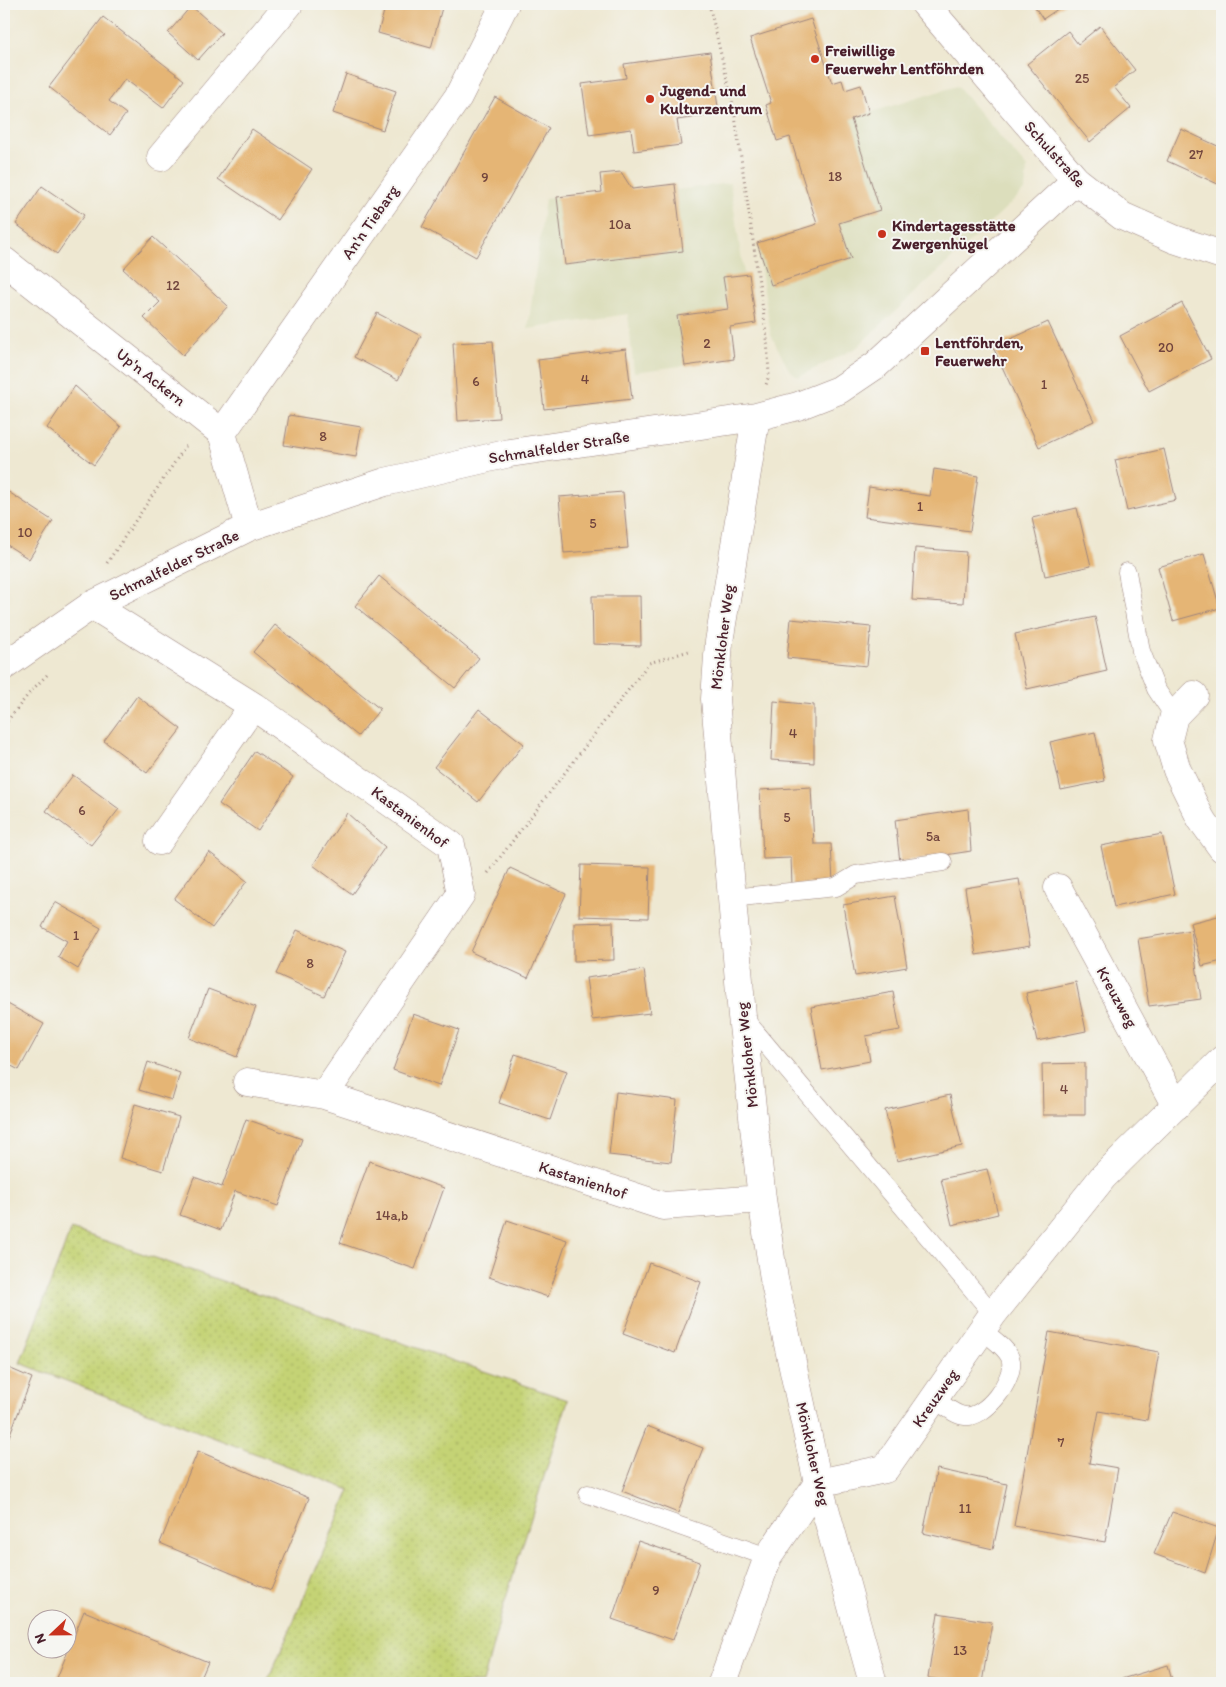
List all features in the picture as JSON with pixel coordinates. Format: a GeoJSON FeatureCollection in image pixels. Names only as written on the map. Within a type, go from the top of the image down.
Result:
{"type":"FeatureCollection","features":[{"type":"Feature","properties":{"kind":"street"},"geometry":{"type":"LineString","coordinates":[[161,157],[290,4]]}},
{"type":"Feature","properties":{"kind":"street","name":"An'n Tiebarg"},"geometry":{"type":"LineString","coordinates":[[213,426],[458,97],[505,4]]}},
{"type":"Feature","properties":{"kind":"street","name":"Schulstraße"},"geometry":{"type":"LineString","coordinates":[[925,4],[1076,180],[1122,216],[1174,239],[1222,255]]}},
{"type":"Feature","properties":{"kind":"street","name":"Schmalfelder Straße"},"geometry":{"type":"LineString","coordinates":[[4,666],[92,605],[250,527],[385,482],[510,453],[756,417],[798,406],[839,390],[876,365],[1076,180]]}},
{"type":"Feature","properties":{"kind":"street","name":"Up'n Ackern"},"geometry":{"type":"LineString","coordinates":[[4,260],[213,426]]}},
{"type":"Feature","properties":{"kind":"street","name":"Mönkloher Weg"},"geometry":{"type":"LineString","coordinates":[[756,417],[719,642],[715,699],[742,1016],[762,1199],[774,1279],[818,1483],[873,1683]]}},
{"type":"Feature","properties":{"kind":"street"},"geometry":{"type":"LineString","coordinates":[[213,426],[250,527]]}},
{"type":"Feature","properties":{"kind":"street","name":"Kastanienhof"},"geometry":{"type":"LineString","coordinates":[[92,605],[254,706],[452,845],[461,894]]}},
{"type":"Feature","properties":{"kind":"street"},"geometry":{"type":"LineString","coordinates":[[1194,695],[1174,716],[1168,740],[1177,770],[1201,819],[1222,848]]}},
{"type":"Feature","properties":{"kind":"street"},"geometry":{"type":"LineString","coordinates":[[159,840],[254,706]]}},
{"type":"Feature","properties":{"kind":"street","name":"Kreuzweg"},"geometry":{"type":"LineString","coordinates":[[1058,888],[1176,1106]]}},
{"type":"Feature","properties":{"kind":"street"},"geometry":{"type":"LineString","coordinates":[[324,1095],[461,894]]}},
{"type":"Feature","properties":{"kind":"street","name":"Kreuzweg"},"geometry":{"type":"LineString","coordinates":[[818,1483],[885,1469],[988,1322],[1103,1177],[1222,1060]]}},
{"type":"Feature","properties":{"kind":"street","name":"Kastanienhof"},"geometry":{"type":"LineString","coordinates":[[248,1082],[324,1095],[663,1206],[762,1199]]}},
{"type":"Feature","properties":{"kind":"street"},"geometry":{"type":"LineString","coordinates":[[722,1683],[768,1557],[818,1483]]}},
{"type":"Feature","properties":{"kind":"lane"},"geometry":{"type":"LineString","coordinates":[[1127,572],[1141,651],[1156,689],[1174,716]]}},
{"type":"Feature","properties":{"kind":"lane"},"geometry":{"type":"LineString","coordinates":[[732,898],[836,888],[856,875],[943,862]]}},
{"type":"Feature","properties":{"kind":"lane"},"geometry":{"type":"LineString","coordinates":[[742,1016],[988,1322],[1011,1360],[1011,1371],[998,1396],[986,1410],[966,1417],[959,1415],[934,1399]]}},
{"type":"Feature","properties":{"kind":"lane"},"geometry":{"type":"LineString","coordinates":[[588,1494],[768,1557]]}},
{"type":"Feature","properties":{"kind":"path"},"geometry":{"type":"LineString","coordinates":[[709,4],[734,109],[766,338],[769,375],[756,417]]}},
{"type":"Feature","properties":{"kind":"path"},"geometry":{"type":"LineString","coordinates":[[105,566],[213,426]]}},
{"type":"Feature","properties":{"kind":"path"},"geometry":{"type":"LineString","coordinates":[[461,894],[475,889],[649,663],[719,642]]}},
{"type":"Feature","properties":{"kind":"shaded area","name":"Kindertagesstätte Zwergenhügel"},"geometry":{"type":"Polygon","coordinates":[[[957,86],[1027,168],[1025,190],[856,348],[798,377],[788,368],[771,335],[757,243],[817,224],[790,137],[957,86]]]}},
{"type":"Feature","properties":{"kind":"shaded area"},"geometry":{"type":"Polygon","coordinates":[[[621,172],[632,189],[675,184],[677,190],[730,183],[744,274],[723,278],[734,359],[634,372],[628,314],[528,329],[545,199],[602,192],[600,174],[621,172]]]}},
{"type":"Feature","properties":{"kind":"green space"},"geometry":{"type":"Polygon","coordinates":[[[71,1229],[568,1400],[504,1604],[483,1683],[267,1683],[350,1490],[20,1363],[71,1229]]]}},
{"type":"Feature","properties":{"kind":"building"},"geometry":{"type":"Polygon","coordinates":[[[386,4],[443,4],[431,48],[378,33],[386,4]]]}},
{"type":"Feature","properties":{"kind":"building"},"geometry":{"type":"Polygon","coordinates":[[[1033,4],[1065,4],[1043,19],[1033,4]]]}},
{"type":"Feature","properties":{"kind":"building"},"geometry":{"type":"Polygon","coordinates":[[[191,6],[222,33],[198,60],[168,33],[191,6]]]}},
{"type":"Feature","properties":{"kind":"building"},"geometry":{"type":"Polygon","coordinates":[[[103,17],[184,80],[163,108],[125,79],[109,101],[126,114],[110,135],[49,87],[103,17]]]}},
{"type":"Feature","properties":{"kind":"building"},"geometry":{"type":"Polygon","coordinates":[[[811,19],[832,83],[842,80],[845,90],[861,85],[869,113],[851,119],[880,210],[839,223],[851,259],[771,285],[757,243],[817,224],[790,137],[777,141],[766,105],[771,103],[750,38],[811,19]]]}},
{"type":"Feature","properties":{"kind":"building"},"geometry":{"type":"Polygon","coordinates":[[[1100,26],[1135,70],[1114,87],[1131,108],[1090,142],[1027,64],[1068,31],[1078,44],[1100,26]]]}},
{"type":"Feature","properties":{"kind":"building","name":"Jugend- und Kulturzentrum"},"geometry":{"type":"Polygon","coordinates":[[[710,52],[719,114],[677,120],[681,145],[634,151],[631,129],[589,135],[582,84],[626,78],[624,64],[710,52]]]}},
{"type":"Feature","properties":{"kind":"building"},"geometry":{"type":"Polygon","coordinates":[[[346,74],[396,91],[383,130],[333,113],[346,74]]]}},
{"type":"Feature","properties":{"kind":"building"},"geometry":{"type":"Polygon","coordinates":[[[495,97],[549,128],[476,257],[422,227],[495,97]]]}},
{"type":"Feature","properties":{"kind":"building"},"geometry":{"type":"Polygon","coordinates":[[[252,129],[312,169],[278,220],[218,179],[252,129]]]}},
{"type":"Feature","properties":{"kind":"building"},"geometry":{"type":"Polygon","coordinates":[[[1181,129],[1222,148],[1222,181],[1220,185],[1167,161],[1181,129]]]}},
{"type":"Feature","properties":{"kind":"building"},"geometry":{"type":"Polygon","coordinates":[[[621,172],[632,189],[675,184],[683,251],[565,265],[557,197],[602,192],[600,174],[621,172]]]}},
{"type":"Feature","properties":{"kind":"building"},"geometry":{"type":"Polygon","coordinates":[[[42,186],[84,215],[57,254],[16,224],[42,186]]]}},
{"type":"Feature","properties":{"kind":"building"},"geometry":{"type":"Polygon","coordinates":[[[153,237],[228,306],[183,355],[144,318],[160,302],[123,269],[153,237]]]}},
{"type":"Feature","properties":{"kind":"building"},"geometry":{"type":"Polygon","coordinates":[[[749,274],[756,323],[730,327],[734,359],[685,366],[677,316],[728,309],[723,277],[749,274]]]}},
{"type":"Feature","properties":{"kind":"building"},"geometry":{"type":"Polygon","coordinates":[[[1182,303],[1211,359],[1149,391],[1120,336],[1182,303]]]}},
{"type":"Feature","properties":{"kind":"building"},"geometry":{"type":"Polygon","coordinates":[[[377,313],[421,336],[398,380],[354,357],[377,313]]]}},
{"type":"Feature","properties":{"kind":"building"},"geometry":{"type":"Polygon","coordinates":[[[1048,322],[1094,421],[1039,447],[993,347],[1048,322]]]}},
{"type":"Feature","properties":{"kind":"building"},"geometry":{"type":"Polygon","coordinates":[[[493,341],[499,418],[458,421],[453,343],[493,341]]]}},
{"type":"Feature","properties":{"kind":"building"},"geometry":{"type":"Polygon","coordinates":[[[626,349],[632,399],[544,409],[538,360],[626,349]]]}},
{"type":"Feature","properties":{"kind":"building"},"geometry":{"type":"Polygon","coordinates":[[[75,386],[121,427],[94,465],[47,428],[75,386]]]}},
{"type":"Feature","properties":{"kind":"building"},"geometry":{"type":"Polygon","coordinates":[[[289,415],[361,427],[356,457],[284,445],[289,415]]]}},
{"type":"Feature","properties":{"kind":"building"},"geometry":{"type":"Polygon","coordinates":[[[1164,449],[1176,500],[1127,511],[1115,460],[1164,449]]]}},
{"type":"Feature","properties":{"kind":"building"},"geometry":{"type":"Polygon","coordinates":[[[934,469],[978,476],[970,531],[865,517],[869,487],[930,496],[934,469]]]}},
{"type":"Feature","properties":{"kind":"building"},"geometry":{"type":"Polygon","coordinates":[[[4,489],[53,521],[29,559],[4,543],[4,489]]]}},
{"type":"Feature","properties":{"kind":"building"},"geometry":{"type":"Polygon","coordinates":[[[623,492],[628,548],[564,553],[559,497],[623,492]]]}},
{"type":"Feature","properties":{"kind":"building"},"geometry":{"type":"Polygon","coordinates":[[[1077,508],[1091,566],[1045,576],[1032,518],[1077,508]]]}},
{"type":"Feature","properties":{"kind":"building"},"geometry":{"type":"Polygon","coordinates":[[[915,548],[966,552],[963,603],[912,600],[915,548]]]}},
{"type":"Feature","properties":{"kind":"building"},"geometry":{"type":"Polygon","coordinates":[[[1204,554],[1220,608],[1173,621],[1158,567],[1204,554]]]}},
{"type":"Feature","properties":{"kind":"building"},"geometry":{"type":"Polygon","coordinates":[[[379,576],[479,658],[455,688],[355,606],[379,576]]]}},
{"type":"Feature","properties":{"kind":"building"},"geometry":{"type":"Polygon","coordinates":[[[592,596],[640,596],[641,646],[593,644],[592,596]]]}},
{"type":"Feature","properties":{"kind":"building"},"geometry":{"type":"Polygon","coordinates":[[[1095,617],[1107,671],[1027,689],[1015,634],[1095,617]]]}},
{"type":"Feature","properties":{"kind":"building"},"geometry":{"type":"Polygon","coordinates":[[[791,619],[871,627],[867,666],[787,658],[791,619]]]}},
{"type":"Feature","properties":{"kind":"building"},"geometry":{"type":"Polygon","coordinates":[[[275,625],[380,709],[358,736],[253,652],[275,625]]]}},
{"type":"Feature","properties":{"kind":"building"},"geometry":{"type":"Polygon","coordinates":[[[137,696],[181,729],[147,773],[104,741],[137,696]]]}},
{"type":"Feature","properties":{"kind":"building"},"geometry":{"type":"Polygon","coordinates":[[[774,701],[814,705],[814,763],[771,760],[774,701]]]}},
{"type":"Feature","properties":{"kind":"building"},"geometry":{"type":"Polygon","coordinates":[[[479,709],[524,744],[478,802],[434,767],[479,709]]]}},
{"type":"Feature","properties":{"kind":"building"},"geometry":{"type":"Polygon","coordinates":[[[1095,732],[1105,781],[1061,790],[1050,742],[1095,732]]]}},
{"type":"Feature","properties":{"kind":"building"},"geometry":{"type":"Polygon","coordinates":[[[255,751],[293,777],[258,831],[219,804],[255,751]]]}},
{"type":"Feature","properties":{"kind":"building"},"geometry":{"type":"Polygon","coordinates":[[[73,775],[119,809],[91,845],[46,811],[73,775]]]}},
{"type":"Feature","properties":{"kind":"building"},"geometry":{"type":"Polygon","coordinates":[[[811,787],[814,844],[831,844],[833,883],[792,885],[791,858],[763,859],[760,790],[811,787]]]}},
{"type":"Feature","properties":{"kind":"building"},"geometry":{"type":"Polygon","coordinates":[[[968,809],[971,851],[900,862],[895,820],[968,809]]]}},
{"type":"Feature","properties":{"kind":"building"},"geometry":{"type":"Polygon","coordinates":[[[347,813],[385,847],[352,894],[313,865],[347,813]]]}},
{"type":"Feature","properties":{"kind":"building"},"geometry":{"type":"Polygon","coordinates":[[[1162,834],[1175,894],[1114,907],[1101,846],[1162,834]]]}},
{"type":"Feature","properties":{"kind":"building"},"geometry":{"type":"Polygon","coordinates":[[[209,852],[247,881],[212,928],[174,899],[209,852]]]}},
{"type":"Feature","properties":{"kind":"building"},"geometry":{"type":"Polygon","coordinates":[[[581,865],[650,867],[648,918],[579,916],[581,865]]]}},
{"type":"Feature","properties":{"kind":"building"},"geometry":{"type":"Polygon","coordinates":[[[510,868],[566,894],[528,978],[471,952],[510,868]]]}},
{"type":"Feature","properties":{"kind":"building"},"geometry":{"type":"Polygon","coordinates":[[[1019,879],[1030,946],[976,955],[965,888],[1019,879]]]}},
{"type":"Feature","properties":{"kind":"building"},"geometry":{"type":"Polygon","coordinates":[[[895,896],[907,967],[855,976],[843,905],[895,896]]]}},
{"type":"Feature","properties":{"kind":"building"},"geometry":{"type":"Polygon","coordinates":[[[55,902],[101,928],[78,969],[58,957],[67,941],[42,927],[55,902]]]}},
{"type":"Feature","properties":{"kind":"building"},"geometry":{"type":"Polygon","coordinates":[[[1222,915],[1222,961],[1202,966],[1190,923],[1222,915]]]}},
{"type":"Feature","properties":{"kind":"building"},"geometry":{"type":"Polygon","coordinates":[[[613,922],[614,960],[574,961],[574,923],[613,922]]]}},
{"type":"Feature","properties":{"kind":"building"},"geometry":{"type":"Polygon","coordinates":[[[297,930],[345,952],[324,996],[276,974],[297,930]]]}},
{"type":"Feature","properties":{"kind":"building"},"geometry":{"type":"Polygon","coordinates":[[[1191,930],[1201,999],[1149,1006],[1138,939],[1191,930]]]}},
{"type":"Feature","properties":{"kind":"building"},"geometry":{"type":"Polygon","coordinates":[[[644,970],[650,1013],[592,1020],[586,978],[644,970]]]}},
{"type":"Feature","properties":{"kind":"building"},"geometry":{"type":"Polygon","coordinates":[[[1076,982],[1086,1031],[1037,1041],[1026,993],[1076,982]]]}},
{"type":"Feature","properties":{"kind":"building"},"geometry":{"type":"Polygon","coordinates":[[[208,989],[256,1007],[237,1057],[189,1038],[208,989]]]}},
{"type":"Feature","properties":{"kind":"building"},"geometry":{"type":"Polygon","coordinates":[[[893,992],[900,1030],[866,1036],[870,1061],[822,1070],[811,1007],[893,992]]]}},
{"type":"Feature","properties":{"kind":"building"},"geometry":{"type":"Polygon","coordinates":[[[4,1002],[44,1024],[19,1070],[4,1062],[4,1002]]]}},
{"type":"Feature","properties":{"kind":"building"},"geometry":{"type":"Polygon","coordinates":[[[413,1014],[459,1030],[439,1086],[393,1070],[413,1014]]]}},
{"type":"Feature","properties":{"kind":"building"},"geometry":{"type":"Polygon","coordinates":[[[515,1054],[567,1071],[550,1120],[499,1103],[515,1054]]]}},
{"type":"Feature","properties":{"kind":"building"},"geometry":{"type":"Polygon","coordinates":[[[148,1062],[180,1073],[172,1100],[139,1090],[148,1062]]]}},
{"type":"Feature","properties":{"kind":"building"},"geometry":{"type":"Polygon","coordinates":[[[1085,1063],[1085,1115],[1043,1115],[1042,1064],[1085,1063]]]}},
{"type":"Feature","properties":{"kind":"building"},"geometry":{"type":"Polygon","coordinates":[[[616,1092],[677,1100],[671,1162],[609,1155],[616,1092]]]}},
{"type":"Feature","properties":{"kind":"building"},"geometry":{"type":"Polygon","coordinates":[[[950,1095],[962,1146],[897,1161],[885,1110],[950,1095]]]}},
{"type":"Feature","properties":{"kind":"building"},"geometry":{"type":"Polygon","coordinates":[[[135,1104],[179,1117],[163,1171],[120,1158],[135,1104]]]}},
{"type":"Feature","properties":{"kind":"building"},"geometry":{"type":"Polygon","coordinates":[[[246,1119],[302,1139],[278,1206],[235,1191],[221,1230],[180,1215],[194,1177],[222,1187],[246,1119]]]}},
{"type":"Feature","properties":{"kind":"building"},"geometry":{"type":"Polygon","coordinates":[[[369,1161],[444,1188],[415,1269],[340,1243],[369,1161]]]}},
{"type":"Feature","properties":{"kind":"building"},"geometry":{"type":"Polygon","coordinates":[[[987,1169],[998,1214],[952,1225],[941,1179],[987,1169]]]}},
{"type":"Feature","properties":{"kind":"building"},"geometry":{"type":"Polygon","coordinates":[[[507,1220],[567,1240],[548,1297],[489,1277],[507,1220]]]}},
{"type":"Feature","properties":{"kind":"building"},"geometry":{"type":"Polygon","coordinates":[[[649,1263],[701,1282],[675,1353],[623,1334],[649,1263]]]}},
{"type":"Feature","properties":{"kind":"building"},"geometry":{"type":"Polygon","coordinates":[[[1049,1332],[1159,1352],[1147,1420],[1099,1411],[1089,1463],[1118,1468],[1105,1542],[1014,1526],[1049,1332]]]}},
{"type":"Feature","properties":{"kind":"building"},"geometry":{"type":"Polygon","coordinates":[[[4,1366],[32,1378],[4,1449],[4,1366]]]}},
{"type":"Feature","properties":{"kind":"building"},"geometry":{"type":"Polygon","coordinates":[[[647,1426],[703,1448],[678,1513],[622,1491],[647,1426]]]}},
{"type":"Feature","properties":{"kind":"building"},"geometry":{"type":"Polygon","coordinates":[[[198,1451],[309,1498],[271,1590],[160,1543],[198,1451]]]}},
{"type":"Feature","properties":{"kind":"building"},"geometry":{"type":"Polygon","coordinates":[[[937,1469],[1007,1484],[993,1549],[923,1533],[937,1469]]]}},
{"type":"Feature","properties":{"kind":"building"},"geometry":{"type":"Polygon","coordinates":[[[1172,1512],[1219,1528],[1205,1573],[1154,1554],[1172,1512]]]}},
{"type":"Feature","properties":{"kind":"building"},"geometry":{"type":"Polygon","coordinates":[[[638,1541],[700,1562],[673,1640],[612,1619],[638,1541]]]}},
{"type":"Feature","properties":{"kind":"building"},"geometry":{"type":"Polygon","coordinates":[[[84,1611],[208,1662],[199,1683],[55,1683],[64,1660],[78,1660],[78,1626],[84,1611]]]}},
{"type":"Feature","properties":{"kind":"building"},"geometry":{"type":"Polygon","coordinates":[[[938,1613],[992,1622],[982,1683],[959,1683],[928,1678],[938,1613]]]}},
{"type":"Feature","properties":{"kind":"building"},"geometry":{"type":"Polygon","coordinates":[[[1168,1665],[1173,1683],[1108,1683],[1168,1665]]]}},
{"type":"Feature","properties":{"kind":"place","name":"Freiwillige Feuerwehr Lentföhrden"},"geometry":{"type":"Point","coordinates":[815,59]}},
{"type":"Feature","properties":{"kind":"place","name":"Jugend- und Kulturzentrum"},"geometry":{"type":"Point","coordinates":[650,99]}},
{"type":"Feature","properties":{"kind":"place","name":"Kindertagesstätte Zwergenhügel"},"geometry":{"type":"Point","coordinates":[882,234]}},
{"type":"Feature","properties":{"kind":"place","name":"Lentföhrden, Feuerwehr"},"geometry":{"type":"Point","coordinates":[925,351]}}]}
